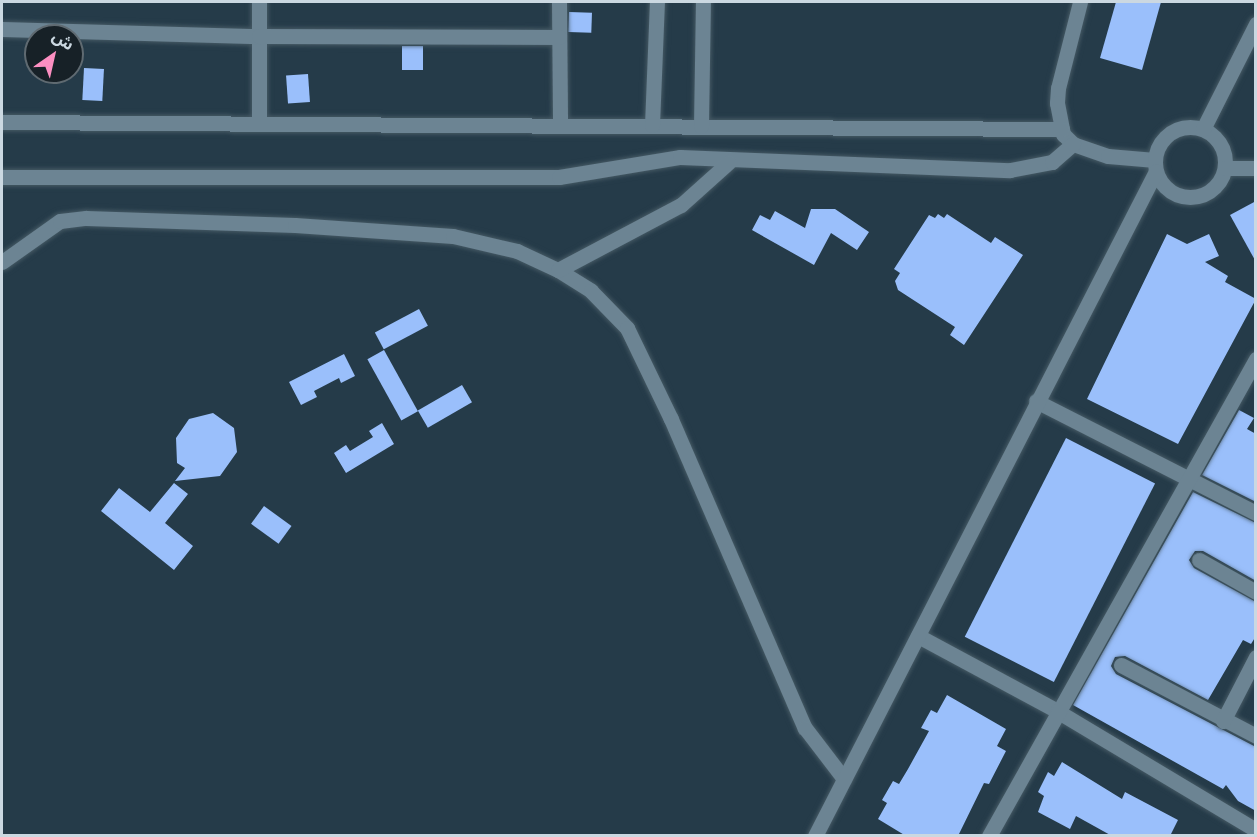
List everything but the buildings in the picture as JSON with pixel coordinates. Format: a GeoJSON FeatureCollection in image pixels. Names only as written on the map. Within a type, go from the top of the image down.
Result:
{"type":"FeatureCollection","features":[{"type":"Feature","properties":{"kind":"street"},"geometry":{"type":"LineString","coordinates":[[259,2],[259,123]]}},
{"type":"Feature","properties":{"kind":"street"},"geometry":{"type":"LineString","coordinates":[[559,2],[561,124]]}},
{"type":"Feature","properties":{"kind":"street"},"geometry":{"type":"LineString","coordinates":[[652,125],[657,2]]}},
{"type":"Feature","properties":{"kind":"street"},"geometry":{"type":"LineString","coordinates":[[701,126],[703,2]]}},
{"type":"Feature","properties":{"kind":"street"},"geometry":{"type":"LineString","coordinates":[[1080,2],[1058,88],[1062,129],[1072,144],[1108,156],[1155,166]]}},
{"type":"Feature","properties":{"kind":"street"},"geometry":{"type":"LineString","coordinates":[[1203,129],[1256,24]]}},
{"type":"Feature","properties":{"kind":"street"},"geometry":{"type":"LineString","coordinates":[[2,29],[259,36],[559,37]]}},
{"type":"Feature","properties":{"kind":"street"},"geometry":{"type":"LineString","coordinates":[[2,122],[1062,129]]}},
{"type":"Feature","properties":{"kind":"street"},"geometry":{"type":"LineString","coordinates":[[815,836],[1155,166],[1167,135],[1184,128],[1203,129],[1223,149],[1226,168],[1210,192],[1192,198],[1166,188],[1155,166]]}},
{"type":"Feature","properties":{"kind":"street"},"geometry":{"type":"LineString","coordinates":[[2,177],[559,177],[680,157],[729,162],[1010,170],[1052,162],[1072,144]]}},
{"type":"Feature","properties":{"kind":"street"},"geometry":{"type":"LineString","coordinates":[[558,270],[681,205],[729,162]]}},
{"type":"Feature","properties":{"kind":"street"},"geometry":{"type":"LineString","coordinates":[[1226,168],[1256,168]]}},
{"type":"Feature","properties":{"kind":"street"},"geometry":{"type":"LineString","coordinates":[[2,262],[60,221],[86,218],[295,225],[453,236],[517,251],[558,270],[591,291],[627,328],[805,728],[844,779]]}},
{"type":"Feature","properties":{"kind":"street"},"geometry":{"type":"LineString","coordinates":[[989,836],[1256,358]]}},
{"type":"Feature","properties":{"kind":"street"},"geometry":{"type":"LineString","coordinates":[[1036,401],[1190,477],[1256,513]]}},
{"type":"Feature","properties":{"kind":"street"},"geometry":{"type":"LineString","coordinates":[[1199,560],[1256,592]]}},
{"type":"Feature","properties":{"kind":"street"},"geometry":{"type":"LineString","coordinates":[[918,636],[1058,711],[1256,830]]}},
{"type":"Feature","properties":{"kind":"street"},"geometry":{"type":"LineString","coordinates":[[1223,721],[1256,657]]}},
{"type":"Feature","properties":{"kind":"street"},"geometry":{"type":"LineString","coordinates":[[1121,665],[1223,721],[1256,736]]}}]}
